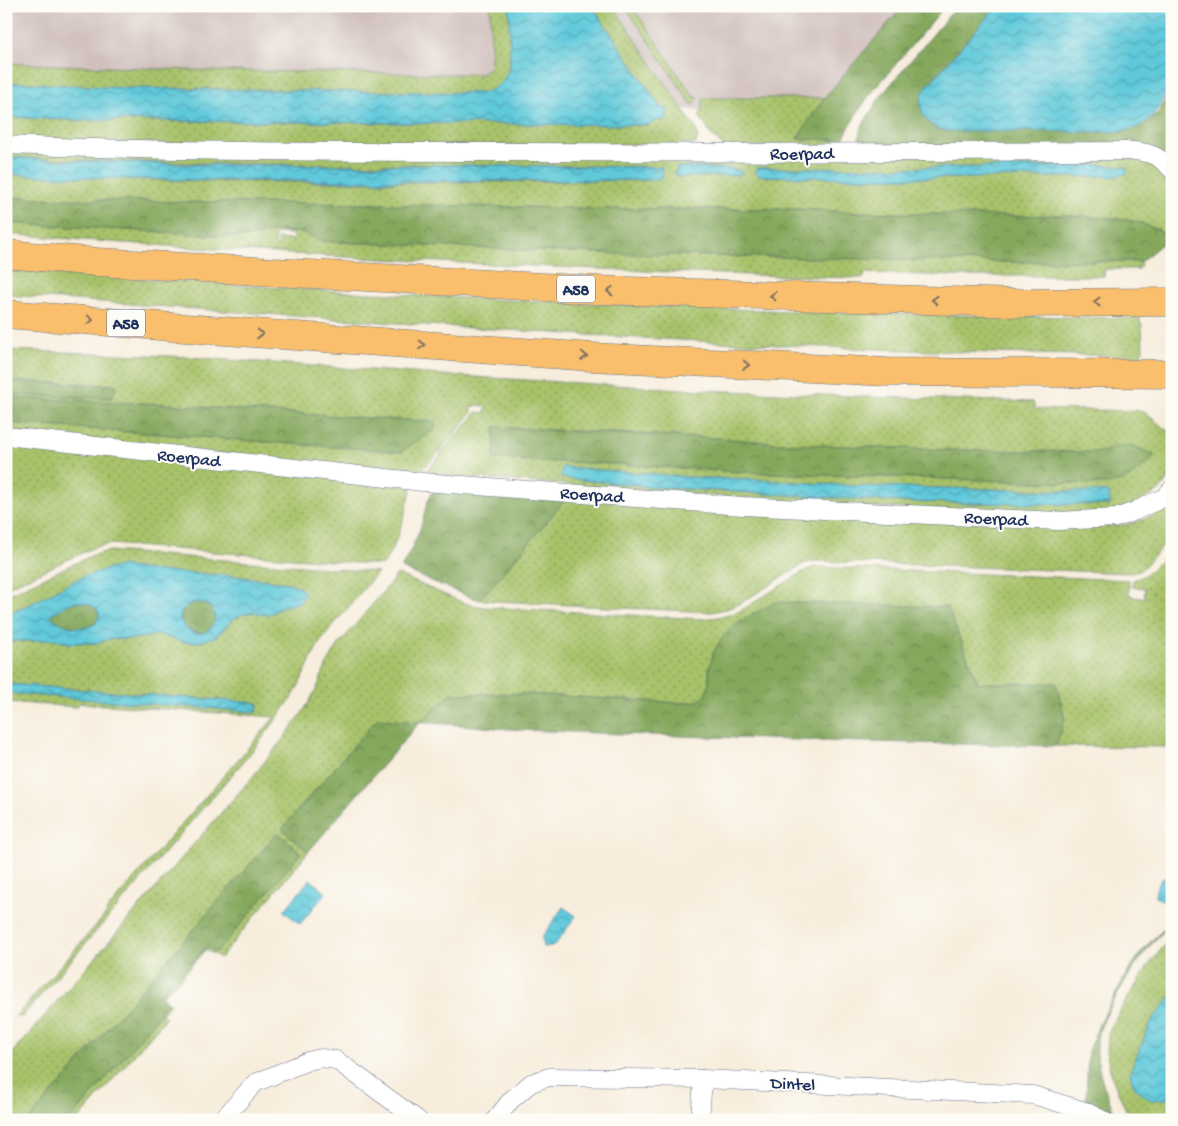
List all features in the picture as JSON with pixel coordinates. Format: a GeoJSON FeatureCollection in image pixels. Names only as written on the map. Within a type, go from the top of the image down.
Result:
{"type":"FeatureCollection","features":[{"type":"Feature","properties":{"kind":"highway","name":"A58"},"geometry":{"type":"LineString","coordinates":[[6,254],[97,262],[598,290],[1018,303],[1159,301]]}},
{"type":"Feature","properties":{"kind":"highway","name":"A58"},"geometry":{"type":"LineString","coordinates":[[6,314],[592,357],[887,372],[1164,374]]}},
{"type":"Feature","properties":{"kind":"street","name":"Roerpad"},"geometry":{"type":"LineString","coordinates":[[6,144],[99,149],[274,152],[846,153],[1134,150],[1148,153],[1162,160],[1172,170]]}},
{"type":"Feature","properties":{"kind":"street","name":"Roerpad"},"geometry":{"type":"LineString","coordinates":[[6,436],[423,482],[742,506],[1058,521],[1116,518],[1165,498],[1172,489]]}},
{"type":"Feature","properties":{"kind":"street"},"geometry":{"type":"LineString","coordinates":[[222,1120],[255,1083],[308,1061],[321,1058],[336,1060],[418,1120]]}},
{"type":"Feature","properties":{"kind":"street","name":"Dintel"},"geometry":{"type":"LineString","coordinates":[[495,1120],[511,1100],[531,1083],[548,1077],[703,1079],[1033,1095],[1085,1111],[1103,1120]]}},
{"type":"Feature","properties":{"kind":"street"},"geometry":{"type":"LineString","coordinates":[[700,1120],[703,1079]]}},
{"type":"Feature","properties":{"kind":"shaded area"},"geometry":{"type":"Polygon","coordinates":[[[6,6],[936,6],[841,114],[6,90],[6,6]]]}},
{"type":"Feature","properties":{"kind":"green space"},"geometry":{"type":"Polygon","coordinates":[[[490,6],[509,6],[510,60],[504,81],[492,90],[482,93],[123,88],[6,82],[6,63],[215,71],[481,74],[491,66],[490,6]]]}},
{"type":"Feature","properties":{"kind":"green space"},"geometry":{"type":"Polygon","coordinates":[[[592,6],[613,6],[696,129],[698,136],[696,144],[278,147],[6,139],[6,117],[69,120],[648,125],[658,120],[667,120],[667,109],[661,108],[592,6]]]}},
{"type":"Feature","properties":{"kind":"green space"},"geometry":{"type":"Polygon","coordinates":[[[625,6],[632,6],[694,97],[699,98],[695,103],[692,105],[625,6]]]}},
{"type":"Feature","properties":{"kind":"green space"},"geometry":{"type":"Polygon","coordinates":[[[903,6],[945,6],[869,96],[842,140],[797,139],[824,98],[903,6]]]}},
{"type":"Feature","properties":{"kind":"green space"},"geometry":{"type":"Polygon","coordinates":[[[957,6],[997,6],[928,85],[921,107],[922,112],[932,126],[948,131],[1126,131],[1156,115],[1166,96],[1172,69],[1172,161],[861,145],[860,131],[880,97],[957,6]]]}},
{"type":"Feature","properties":{"kind":"green space"},"geometry":{"type":"Polygon","coordinates":[[[703,98],[824,98],[797,139],[842,140],[839,145],[724,147],[712,136],[699,116],[703,98]]]}},
{"type":"Feature","properties":{"kind":"green space"},"geometry":{"type":"Polygon","coordinates":[[[6,150],[1143,158],[1167,173],[1172,179],[1172,243],[1158,230],[1138,222],[1113,218],[1062,215],[1011,216],[796,209],[617,209],[186,202],[6,196],[6,174],[178,180],[314,182],[592,181],[662,178],[661,167],[199,163],[6,157],[6,150]],[[1098,165],[756,168],[764,176],[856,178],[1116,176],[1125,174],[1125,167],[1098,165]],[[677,167],[675,173],[679,177],[739,175],[738,170],[677,167]]]}},
{"type":"Feature","properties":{"kind":"green space"},"geometry":{"type":"Polygon","coordinates":[[[6,196],[186,202],[617,209],[796,209],[1011,216],[1062,215],[1113,218],[1138,222],[1159,230],[1168,239],[1140,262],[1013,262],[621,254],[334,242],[318,240],[304,233],[277,231],[247,237],[6,223],[6,196]]]}},
{"type":"Feature","properties":{"kind":"green space"},"geometry":{"type":"Polygon","coordinates":[[[6,223],[247,237],[277,231],[304,233],[318,240],[334,242],[621,254],[1013,262],[1133,261],[1140,262],[1141,266],[1138,266],[1139,269],[1105,269],[1104,276],[956,276],[864,273],[864,278],[781,276],[334,256],[6,234],[6,223]],[[275,233],[275,246],[278,247],[278,239],[292,240],[293,234],[275,233]]]}},
{"type":"Feature","properties":{"kind":"green space"},"geometry":{"type":"Polygon","coordinates":[[[6,269],[290,288],[573,303],[856,313],[1140,318],[1143,351],[1141,351],[1141,356],[999,353],[715,342],[431,325],[6,295],[6,269]]]}},
{"type":"Feature","properties":{"kind":"green space"},"geometry":{"type":"Polygon","coordinates":[[[6,350],[173,356],[457,376],[682,389],[1033,402],[1035,409],[1145,411],[1172,434],[1172,474],[1159,491],[1128,508],[1090,514],[861,507],[423,474],[477,412],[484,413],[487,408],[480,405],[471,407],[473,411],[467,419],[418,474],[6,431],[6,423],[337,447],[435,422],[165,404],[6,398],[6,395],[112,398],[116,385],[6,381],[6,350]],[[495,427],[494,459],[741,472],[1097,484],[1117,482],[1154,456],[1134,446],[1113,446],[1109,450],[1100,452],[948,450],[792,444],[717,438],[495,427]],[[563,467],[562,478],[654,487],[905,502],[1110,505],[1109,493],[1107,492],[854,486],[750,479],[701,478],[563,467]]]}},
{"type":"Feature","properties":{"kind":"green space"},"geometry":{"type":"Polygon","coordinates":[[[6,381],[117,385],[112,398],[6,395],[6,381]]]}},
{"type":"Feature","properties":{"kind":"green space"},"geometry":{"type":"Polygon","coordinates":[[[6,398],[165,404],[435,422],[435,429],[401,452],[6,423],[6,398]]]}},
{"type":"Feature","properties":{"kind":"green space"},"geometry":{"type":"Polygon","coordinates":[[[495,427],[717,438],[792,444],[948,450],[1100,452],[1109,450],[1113,446],[1135,446],[1155,456],[1143,468],[1128,478],[1116,483],[1105,484],[741,472],[494,459],[495,427]]]}},
{"type":"Feature","properties":{"kind":"green space"},"geometry":{"type":"Polygon","coordinates":[[[6,443],[412,487],[398,537],[383,565],[110,544],[95,547],[6,588],[6,443]]]}},
{"type":"Feature","properties":{"kind":"green space"},"geometry":{"type":"Polygon","coordinates":[[[433,491],[566,499],[480,600],[401,568],[418,534],[433,491]]]}},
{"type":"Feature","properties":{"kind":"green space"},"geometry":{"type":"Polygon","coordinates":[[[566,499],[1112,526],[1128,524],[1152,516],[1172,501],[1172,536],[1143,568],[1130,573],[813,561],[803,564],[741,603],[727,609],[712,612],[480,600],[566,499]]]}},
{"type":"Feature","properties":{"kind":"green space"},"geometry":{"type":"Polygon","coordinates":[[[1172,548],[1172,747],[1056,746],[1065,719],[978,683],[947,607],[709,666],[709,682],[706,696],[698,701],[681,703],[526,694],[451,694],[420,722],[377,719],[282,829],[308,852],[221,957],[205,950],[176,984],[163,996],[170,1004],[162,1014],[166,1018],[78,1120],[70,1120],[161,1014],[160,1012],[168,1004],[160,996],[206,947],[278,832],[29,1120],[6,1120],[6,1060],[254,775],[283,739],[303,712],[316,690],[326,666],[339,644],[397,574],[464,603],[484,607],[704,619],[725,616],[740,611],[806,570],[815,567],[1129,580],[1129,595],[1144,598],[1145,588],[1132,587],[1133,580],[1150,571],[1172,548]]]}},
{"type":"Feature","properties":{"kind":"green space"},"geometry":{"type":"Polygon","coordinates":[[[110,551],[378,572],[325,635],[317,647],[295,693],[249,755],[22,1017],[16,1016],[275,717],[79,703],[76,707],[6,702],[6,693],[257,712],[258,703],[6,684],[6,641],[53,639],[69,643],[96,643],[109,639],[130,639],[158,634],[183,642],[203,641],[216,636],[233,619],[243,614],[254,612],[263,614],[273,613],[291,604],[300,588],[288,583],[233,576],[157,571],[120,566],[6,616],[6,595],[93,555],[110,551]]]}},
{"type":"Feature","properties":{"kind":"green space"},"geometry":{"type":"Polygon","coordinates":[[[74,602],[85,603],[97,610],[99,614],[95,624],[83,628],[71,627],[60,623],[50,615],[61,607],[74,602]]]}},
{"type":"Feature","properties":{"kind":"green space"},"geometry":{"type":"Polygon","coordinates":[[[197,602],[211,608],[215,614],[214,622],[209,630],[202,633],[194,632],[182,621],[181,614],[185,607],[197,602]]]}},
{"type":"Feature","properties":{"kind":"green space"},"geometry":{"type":"Polygon","coordinates":[[[776,602],[947,607],[978,683],[1056,683],[1065,719],[1056,746],[621,734],[521,730],[420,722],[451,694],[526,694],[681,703],[698,701],[706,696],[709,685],[710,665],[719,642],[726,633],[744,619],[776,602]]]}},
{"type":"Feature","properties":{"kind":"green space"},"geometry":{"type":"Polygon","coordinates":[[[377,719],[420,722],[308,852],[282,829],[377,719]]]}},
{"type":"Feature","properties":{"kind":"green space"},"geometry":{"type":"Polygon","coordinates":[[[278,832],[301,853],[217,952],[206,947],[173,981],[160,996],[168,1004],[160,1012],[161,1014],[70,1120],[29,1120],[278,832]]]}},
{"type":"Feature","properties":{"kind":"green space"},"geometry":{"type":"Polygon","coordinates":[[[1172,922],[1148,949],[1130,974],[1112,1004],[1099,1032],[1097,1051],[1101,1078],[1114,1112],[1113,1115],[1086,1102],[1088,1051],[1099,1024],[1124,977],[1149,943],[1172,922]]]}},
{"type":"Feature","properties":{"kind":"green space"},"geometry":{"type":"Polygon","coordinates":[[[1172,938],[1172,995],[1151,1022],[1130,1072],[1133,1084],[1140,1093],[1166,1099],[1172,1089],[1172,1120],[1130,1120],[1111,1075],[1107,1054],[1108,1033],[1147,967],[1172,938]]]}},
{"type":"Feature","properties":{"kind":"water"},"geometry":{"type":"Polygon","coordinates":[[[509,6],[592,6],[661,108],[667,109],[667,120],[658,120],[648,125],[69,120],[6,117],[6,82],[123,88],[482,93],[493,89],[501,83],[509,70],[509,6]]]}},
{"type":"Feature","properties":{"kind":"water"},"geometry":{"type":"Polygon","coordinates":[[[997,6],[1172,6],[1171,64],[1168,84],[1162,101],[1152,116],[1138,126],[1119,132],[948,131],[934,126],[924,117],[922,111],[921,104],[924,90],[997,6]]]}},
{"type":"Feature","properties":{"kind":"water"},"geometry":{"type":"Polygon","coordinates":[[[6,157],[211,165],[662,167],[662,178],[648,180],[339,181],[89,178],[6,174],[6,157]]]}},
{"type":"Feature","properties":{"kind":"water"},"geometry":{"type":"Polygon","coordinates":[[[1098,165],[1126,167],[1127,170],[1126,174],[1116,176],[966,178],[764,176],[758,175],[755,172],[756,168],[1098,165]]]}},
{"type":"Feature","properties":{"kind":"water"},"geometry":{"type":"Polygon","coordinates":[[[677,167],[731,169],[741,171],[742,173],[739,175],[679,177],[675,173],[677,167]]]}},
{"type":"Feature","properties":{"kind":"water"},"geometry":{"type":"Polygon","coordinates":[[[562,467],[701,478],[750,479],[854,486],[1107,492],[1109,493],[1110,505],[905,502],[654,487],[561,478],[562,467]]]}},
{"type":"Feature","properties":{"kind":"water"},"geometry":{"type":"Polygon","coordinates":[[[120,566],[288,583],[301,588],[304,596],[297,603],[284,606],[270,614],[254,612],[243,614],[233,619],[216,636],[197,642],[183,642],[158,634],[130,639],[109,639],[96,643],[69,643],[53,639],[6,641],[6,616],[79,578],[120,566]],[[74,602],[50,615],[60,623],[71,627],[83,628],[95,624],[99,614],[97,610],[85,603],[74,602]],[[197,602],[186,607],[181,613],[181,620],[191,631],[198,633],[206,632],[212,626],[215,617],[214,613],[206,604],[197,602]]]}},
{"type":"Feature","properties":{"kind":"water"},"geometry":{"type":"Polygon","coordinates":[[[6,684],[258,703],[257,712],[6,693],[6,684]]]}},
{"type":"Feature","properties":{"kind":"water"},"geometry":{"type":"Polygon","coordinates":[[[1168,875],[1172,875],[1172,902],[1169,903],[1155,897],[1158,884],[1168,875]]]}},
{"type":"Feature","properties":{"kind":"water"},"geometry":{"type":"Polygon","coordinates":[[[310,879],[326,893],[300,924],[284,911],[310,879]]]}},
{"type":"Feature","properties":{"kind":"water"},"geometry":{"type":"Polygon","coordinates":[[[563,907],[576,916],[554,946],[543,947],[542,937],[563,907]]]}},
{"type":"Feature","properties":{"kind":"water"},"geometry":{"type":"Polygon","coordinates":[[[1172,995],[1172,1089],[1166,1099],[1151,1100],[1140,1093],[1133,1084],[1130,1072],[1151,1022],[1172,995]]]}}]}
